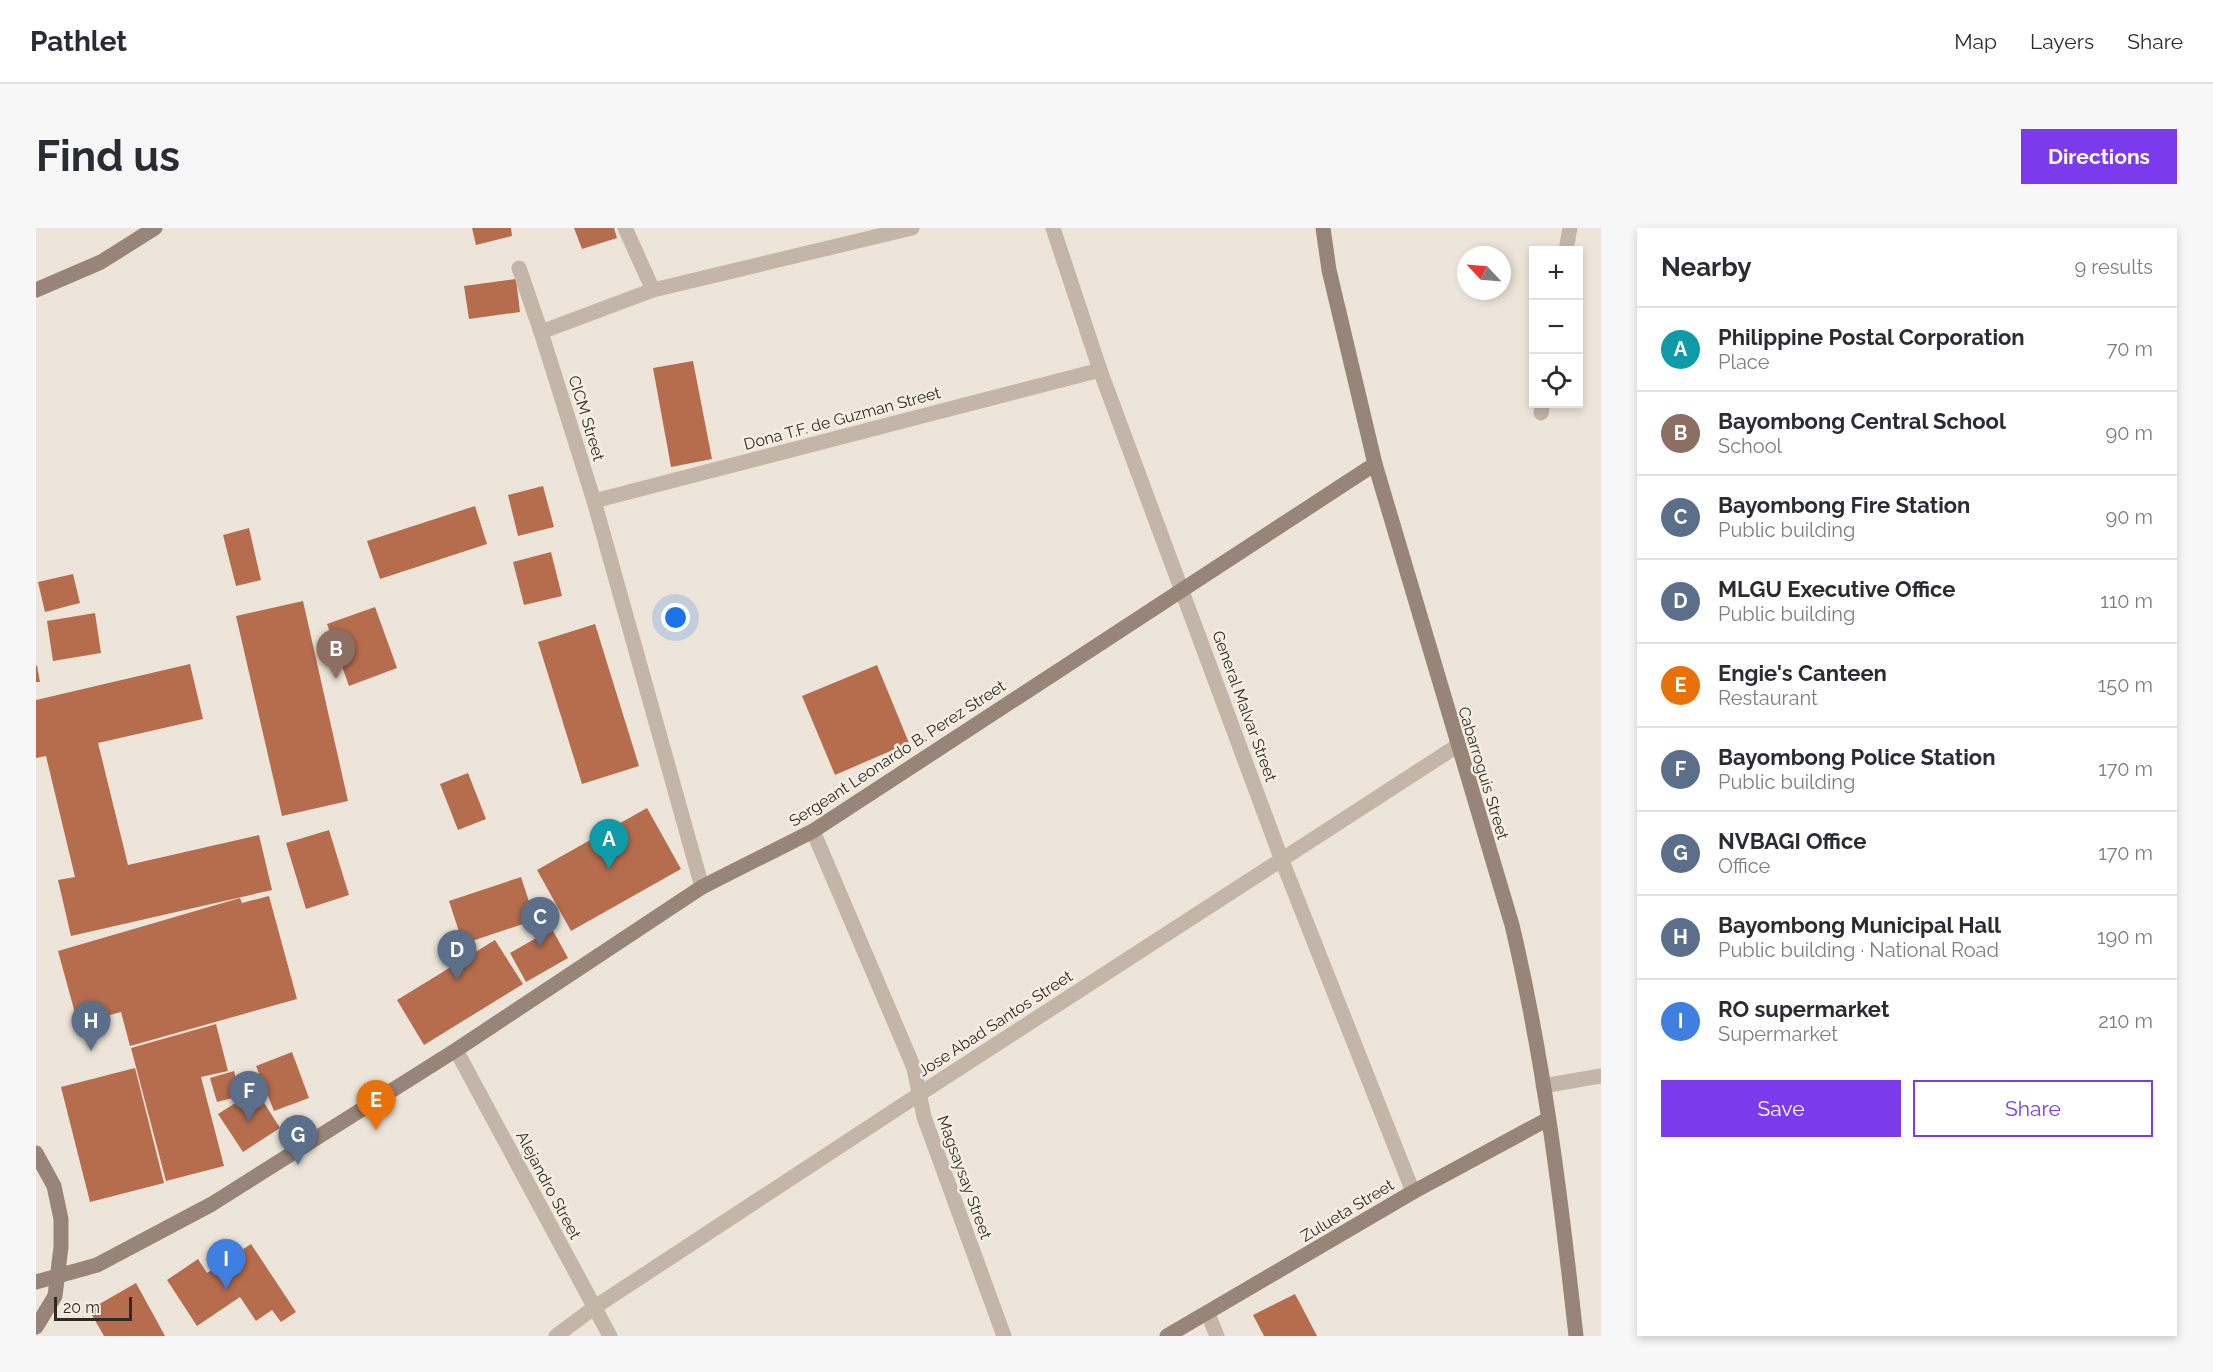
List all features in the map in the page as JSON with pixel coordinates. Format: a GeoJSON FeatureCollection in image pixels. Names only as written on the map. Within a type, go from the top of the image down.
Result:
{"type":"FeatureCollection","features":[{"type":"Feature","properties":{"kind":"street"},"geometry":{"type":"LineString","coordinates":[[36,290],[101,262],[155,228]]}},
{"type":"Feature","properties":{"kind":"street"},"geometry":{"type":"LineString","coordinates":[[625,228],[653,290]]}},
{"type":"Feature","properties":{"kind":"street"},"geometry":{"type":"LineString","coordinates":[[541,332],[653,290],[912,228]]}},
{"type":"Feature","properties":{"kind":"street","name":"General Malvar Street"},"geometry":{"type":"LineString","coordinates":[[1053,228],[1100,370],[1184,589],[1281,858],[1413,1192]]}},
{"type":"Feature","properties":{"kind":"street","name":"Cabarroguis Street"},"geometry":{"type":"LineString","coordinates":[[1323,228],[1329,270],[1375,464],[1512,926],[1528,995],[1548,1119],[1576,1336]]}},
{"type":"Feature","properties":{"kind":"street"},"geometry":{"type":"LineString","coordinates":[[1567,246],[1570,228]]}},
{"type":"Feature","properties":{"kind":"street","name":"CICM Street"},"geometry":{"type":"LineString","coordinates":[[519,268],[594,501],[702,887]]}},
{"type":"Feature","properties":{"kind":"street","name":"Dona T.F. de Guzman Street"},"geometry":{"type":"LineString","coordinates":[[594,501],[1100,370]]}},
{"type":"Feature","properties":{"kind":"street","name":"Sergeant Leonardo B. Perez Street"},"geometry":{"type":"LineString","coordinates":[[36,1282],[97,1265],[164,1232],[456,1050],[702,887],[813,831],[1375,464]]}},
{"type":"Feature","properties":{"kind":"street","name":"Jose Abad Santos Street"},"geometry":{"type":"LineString","coordinates":[[556,1336],[595,1307],[921,1093],[1457,746]]}},
{"type":"Feature","properties":{"kind":"street","name":"Magsaysay Street"},"geometry":{"type":"LineString","coordinates":[[813,831],[914,1068],[921,1093],[924,1117],[1004,1336]]}},
{"type":"Feature","properties":{"kind":"street","name":"Alejandro Street"},"geometry":{"type":"LineString","coordinates":[[456,1050],[610,1336]]}},
{"type":"Feature","properties":{"kind":"street"},"geometry":{"type":"LineString","coordinates":[[1543,1086],[1601,1076]]}},
{"type":"Feature","properties":{"kind":"street","name":"Zulueta Street"},"geometry":{"type":"LineString","coordinates":[[1167,1336],[1413,1192],[1548,1119]]}},
{"type":"Feature","properties":{"kind":"street"},"geometry":{"type":"LineString","coordinates":[[36,1154],[54,1186],[61,1219],[60,1277],[56,1296],[36,1327]]}},
{"type":"Feature","properties":{"kind":"street"},"geometry":{"type":"LineString","coordinates":[[1208,1314],[1217,1336]]}},
{"type":"Feature","properties":{"kind":"street"},"geometry":{"type":"LineString","coordinates":[[36,1332],[39,1336]]}},
{"type":"Feature","properties":{"kind":"building"},"geometry":{"type":"Polygon","coordinates":[[[472,228],[511,228],[512,236],[476,245],[472,228]]]}},
{"type":"Feature","properties":{"kind":"building"},"geometry":{"type":"Polygon","coordinates":[[[574,228],[614,228],[617,238],[582,249],[574,228]]]}},
{"type":"Feature","properties":{"kind":"building"},"geometry":{"type":"Polygon","coordinates":[[[516,279],[520,312],[469,319],[464,286],[516,279]]]}},
{"type":"Feature","properties":{"kind":"building"},"geometry":{"type":"Polygon","coordinates":[[[693,361],[712,459],[671,467],[653,368],[693,361]]]}},
{"type":"Feature","properties":{"kind":"building"},"geometry":{"type":"Polygon","coordinates":[[[543,486],[554,527],[518,536],[508,495],[543,486]]]}},
{"type":"Feature","properties":{"kind":"building"},"geometry":{"type":"Polygon","coordinates":[[[475,506],[487,544],[380,579],[367,541],[475,506]]]}},
{"type":"Feature","properties":{"kind":"building"},"geometry":{"type":"Polygon","coordinates":[[[249,528],[261,580],[236,586],[223,535],[249,528]]]}},
{"type":"Feature","properties":{"kind":"building"},"geometry":{"type":"Polygon","coordinates":[[[551,552],[562,596],[524,605],[513,562],[551,552]]]}},
{"type":"Feature","properties":{"kind":"building"},"geometry":{"type":"Polygon","coordinates":[[[73,574],[80,603],[45,612],[38,582],[73,574]]]}},
{"type":"Feature","properties":{"kind":"building"},"geometry":{"type":"Polygon","coordinates":[[[303,601],[348,801],[282,816],[236,616],[303,601]]]}},
{"type":"Feature","properties":{"kind":"building"},"geometry":{"type":"Polygon","coordinates":[[[375,607],[397,668],[349,686],[327,624],[375,607]]]}},
{"type":"Feature","properties":{"kind":"building"},"geometry":{"type":"Polygon","coordinates":[[[95,613],[101,653],[53,661],[47,621],[95,613]]]}},
{"type":"Feature","properties":{"kind":"building"},"geometry":{"type":"Polygon","coordinates":[[[595,624],[639,766],[582,784],[538,642],[595,624]]]}},
{"type":"Feature","properties":{"kind":"building"},"geometry":{"type":"Polygon","coordinates":[[[190,664],[203,719],[98,743],[128,865],[259,835],[272,890],[71,936],[58,880],[75,877],[46,756],[36,758],[36,700],[190,664]]]}},
{"type":"Feature","properties":{"kind":"building"},"geometry":{"type":"Polygon","coordinates":[[[37,665],[40,682],[36,682],[37,665]]]}},
{"type":"Feature","properties":{"kind":"building"},"geometry":{"type":"Polygon","coordinates":[[[877,665],[909,743],[835,775],[802,696],[877,665]]]}},
{"type":"Feature","properties":{"kind":"building"},"geometry":{"type":"Polygon","coordinates":[[[468,773],[486,819],[458,830],[440,784],[468,773]]]}},
{"type":"Feature","properties":{"kind":"building"},"geometry":{"type":"Polygon","coordinates":[[[647,808],[681,869],[571,931],[537,870],[647,808]]]}},
{"type":"Feature","properties":{"kind":"building"},"geometry":{"type":"Polygon","coordinates":[[[329,830],[349,895],[306,909],[286,843],[329,830]]]}},
{"type":"Feature","properties":{"kind":"building"},"geometry":{"type":"Polygon","coordinates":[[[521,877],[535,920],[463,944],[449,901],[521,877]]]}},
{"type":"Feature","properties":{"kind":"building"},"geometry":{"type":"Polygon","coordinates":[[[269,896],[297,999],[130,1046],[121,1012],[78,1024],[58,951],[240,898],[242,903],[269,896]]]}},
{"type":"Feature","properties":{"kind":"building"},"geometry":{"type":"Polygon","coordinates":[[[552,929],[568,958],[526,982],[510,953],[552,929]]]}},
{"type":"Feature","properties":{"kind":"building"},"geometry":{"type":"Polygon","coordinates":[[[495,940],[523,984],[424,1045],[397,1000],[495,940]]]}},
{"type":"Feature","properties":{"kind":"building"},"geometry":{"type":"Polygon","coordinates":[[[216,1024],[228,1071],[201,1077],[224,1166],[166,1181],[131,1048],[216,1024]]]}},
{"type":"Feature","properties":{"kind":"building"},"geometry":{"type":"Polygon","coordinates":[[[292,1052],[309,1098],[274,1111],[256,1066],[292,1052]]]}},
{"type":"Feature","properties":{"kind":"building"},"geometry":{"type":"Polygon","coordinates":[[[135,1068],[164,1183],[90,1202],[61,1087],[135,1068]]]}},
{"type":"Feature","properties":{"kind":"building"},"geometry":{"type":"Polygon","coordinates":[[[234,1071],[241,1096],[217,1102],[210,1078],[234,1071]]]}},
{"type":"Feature","properties":{"kind":"building"},"geometry":{"type":"Polygon","coordinates":[[[256,1090],[280,1128],[243,1152],[218,1114],[256,1090]]]}},
{"type":"Feature","properties":{"kind":"building"},"geometry":{"type":"Polygon","coordinates":[[[251,1244],[296,1312],[281,1322],[272,1310],[256,1321],[240,1297],[197,1326],[167,1280],[198,1259],[207,1273],[251,1244]]]}},
{"type":"Feature","properties":{"kind":"building"},"geometry":{"type":"Polygon","coordinates":[[[136,1283],[165,1336],[104,1336],[89,1310],[136,1283]]]}},
{"type":"Feature","properties":{"kind":"building"},"geometry":{"type":"Polygon","coordinates":[[[1295,1294],[1317,1336],[1264,1336],[1253,1315],[1295,1294]]]}},
{"type":"Feature","properties":{"kind":"place","name":"Bayombong Central School"},"geometry":{"type":"Point","coordinates":[336,679]}},
{"type":"Feature","properties":{"kind":"place","name":"Philippine Postal Corporation"},"geometry":{"type":"Point","coordinates":[609,869]}},
{"type":"Feature","properties":{"kind":"place","name":"Bayombong Fire Station"},"geometry":{"type":"Point","coordinates":[540,947]}},
{"type":"Feature","properties":{"kind":"place","name":"MLGU Executive Office"},"geometry":{"type":"Point","coordinates":[457,980]}},
{"type":"Feature","properties":{"kind":"place","name":"Bayombong Municipal Hall"},"geometry":{"type":"Point","coordinates":[91,1051]}},
{"type":"Feature","properties":{"kind":"place","name":"Bayombong Police Station"},"geometry":{"type":"Point","coordinates":[249,1121]}},
{"type":"Feature","properties":{"kind":"place","name":"Engie's Canteen"},"geometry":{"type":"Point","coordinates":[376,1130]}},
{"type":"Feature","properties":{"kind":"place","name":"NVBAGI Office"},"geometry":{"type":"Point","coordinates":[298,1165]}},
{"type":"Feature","properties":{"kind":"place","name":"RO supermarket"},"geometry":{"type":"Point","coordinates":[226,1289]}}]}
